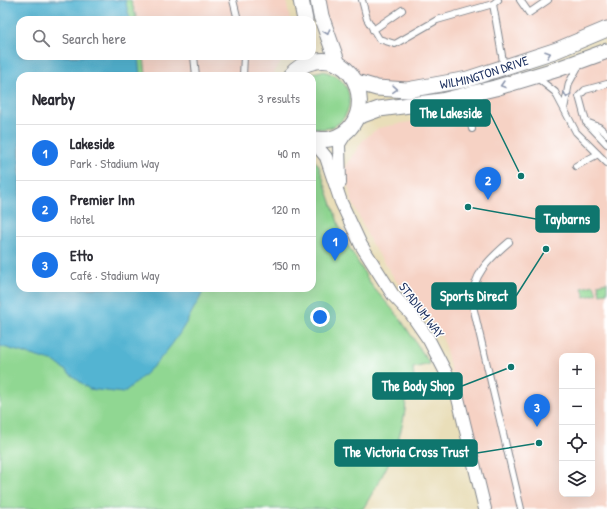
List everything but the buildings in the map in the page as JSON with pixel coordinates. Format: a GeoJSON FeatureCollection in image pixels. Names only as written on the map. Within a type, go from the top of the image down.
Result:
{"type":"FeatureCollection","features":[{"type":"Feature","properties":{"kind":"street"},"geometry":{"type":"LineString","coordinates":[[301,0],[304,16]]}},
{"type":"Feature","properties":{"kind":"street"},"geometry":{"type":"LineString","coordinates":[[318,0],[321,16],[338,64]]}},
{"type":"Feature","properties":{"kind":"street","name":"WILMINGTON DRIVE"},"geometry":{"type":"LineString","coordinates":[[356,82],[376,88],[407,90],[468,79],[557,50],[607,28]]}},
{"type":"Feature","properties":{"kind":"street","name":"WILMINGTON DRIVE"},"geometry":{"type":"LineString","coordinates":[[316,139],[330,139],[339,136],[353,122],[379,109],[441,101],[465,95],[535,76],[607,51]]}},
{"type":"Feature","properties":{"kind":"street"},"geometry":{"type":"LineString","coordinates":[[295,67],[322,60],[338,64],[349,72],[356,82],[361,100],[353,122]]}},
{"type":"Feature","properties":{"kind":"street","name":"STADIUM WAY"},"geometry":{"type":"LineString","coordinates":[[341,202],[338,161],[339,144],[353,122]]}},
{"type":"Feature","properties":{"kind":"street","name":"STADIUM WAY"},"geometry":{"type":"LineString","coordinates":[[316,144],[326,157],[341,202],[361,245],[378,274],[393,295],[411,314],[429,340],[457,394],[485,509]]}},
{"type":"Feature","properties":{"kind":"lane"},"geometry":{"type":"LineString","coordinates":[[233,0],[237,16]]}},
{"type":"Feature","properties":{"kind":"lane"},"geometry":{"type":"LineString","coordinates":[[520,0],[529,13],[548,0]]}},
{"type":"Feature","properties":{"kind":"lane"},"geometry":{"type":"LineString","coordinates":[[364,1],[367,19],[379,39],[395,44],[436,20],[495,2],[504,68]]}},
{"type":"Feature","properties":{"kind":"lane"},"geometry":{"type":"LineString","coordinates":[[373,30],[402,10]]}},
{"type":"Feature","properties":{"kind":"lane"},"geometry":{"type":"LineString","coordinates":[[194,60],[196,72]]}},
{"type":"Feature","properties":{"kind":"lane"},"geometry":{"type":"LineString","coordinates":[[244,60],[244,72]]}},
{"type":"Feature","properties":{"kind":"lane"},"geometry":{"type":"LineString","coordinates":[[564,109],[572,75],[582,60]]}},
{"type":"Feature","properties":{"kind":"lane"},"geometry":{"type":"LineString","coordinates":[[535,76],[555,92],[576,132],[607,163]]}},
{"type":"Feature","properties":{"kind":"lane"},"geometry":{"type":"LineString","coordinates":[[607,84],[590,88],[580,94],[586,122],[607,144]]}},
{"type":"Feature","properties":{"kind":"lane"},"geometry":{"type":"LineString","coordinates":[[465,95],[472,129]]}},
{"type":"Feature","properties":{"kind":"lane"},"geometry":{"type":"LineString","coordinates":[[586,122],[599,127],[607,134]]}},
{"type":"Feature","properties":{"kind":"lane"},"geometry":{"type":"LineString","coordinates":[[576,166],[598,154]]}},
{"type":"Feature","properties":{"kind":"lane"},"geometry":{"type":"LineString","coordinates":[[509,242],[490,258],[475,280],[472,292],[472,302],[521,509]]}},
{"type":"Feature","properties":{"kind":"shaded area"},"geometry":{"type":"Polygon","coordinates":[[[131,0],[286,0],[289,16],[136,16],[131,0]]]}},
{"type":"Feature","properties":{"kind":"shaded area"},"geometry":{"type":"Polygon","coordinates":[[[318,0],[607,0],[607,29],[504,69],[377,88],[338,64],[318,0]]]}},
{"type":"Feature","properties":{"kind":"shaded area"},"geometry":{"type":"Polygon","coordinates":[[[607,51],[607,509],[485,509],[443,339],[422,311],[399,285],[371,243],[351,199],[345,168],[363,140],[378,128],[414,121],[441,101],[607,51]]]}},
{"type":"Feature","properties":{"kind":"shaded area"},"geometry":{"type":"Polygon","coordinates":[[[144,60],[282,60],[274,72],[146,72],[144,60]]]}},
{"type":"Feature","properties":{"kind":"green space"},"geometry":{"type":"Polygon","coordinates":[[[0,0],[131,0],[136,16],[16,16],[16,60],[144,60],[146,72],[16,72],[16,292],[316,292],[316,162],[318,164],[343,237],[372,286],[399,317],[430,364],[413,368],[414,379],[407,382],[404,418],[395,449],[381,478],[363,509],[0,509],[0,0]]]}},
{"type":"Feature","properties":{"kind":"green space"},"geometry":{"type":"Polygon","coordinates":[[[322,71],[336,77],[345,85],[349,96],[348,107],[344,117],[336,125],[325,129],[316,128],[316,72],[322,71]]]}},
{"type":"Feature","properties":{"kind":"green space"},"geometry":{"type":"Polygon","coordinates":[[[607,282],[607,293],[600,294],[598,284],[607,282]]]}},
{"type":"Feature","properties":{"kind":"green space"},"geometry":{"type":"Polygon","coordinates":[[[594,285],[597,294],[585,297],[582,288],[594,285]]]}},
{"type":"Feature","properties":{"kind":"water"},"geometry":{"type":"Polygon","coordinates":[[[0,0],[125,0],[129,16],[16,16],[16,60],[138,60],[140,72],[16,72],[16,292],[203,292],[201,297],[179,334],[163,356],[154,366],[123,393],[89,389],[55,362],[0,346],[0,0]]]}},
{"type":"Feature","properties":{"kind":"place","name":"The Lakeside"},"geometry":{"type":"Point","coordinates":[521,176]}},
{"type":"Feature","properties":{"kind":"place","name":"Premier Inn"},"geometry":{"type":"Point","coordinates":[488,200]}},
{"type":"Feature","properties":{"kind":"place","name":"Taybarns"},"geometry":{"type":"Point","coordinates":[468,207]}},
{"type":"Feature","properties":{"kind":"place","name":"Sports Direct"},"geometry":{"type":"Point","coordinates":[546,249]}},
{"type":"Feature","properties":{"kind":"place","name":"Lakeside"},"geometry":{"type":"Point","coordinates":[335,261]}},
{"type":"Feature","properties":{"kind":"place","name":"The Body Shop"},"geometry":{"type":"Point","coordinates":[511,367]}},
{"type":"Feature","properties":{"kind":"place","name":"Etto"},"geometry":{"type":"Point","coordinates":[537,427]}},
{"type":"Feature","properties":{"kind":"place","name":"The Victoria Cross Trust"},"geometry":{"type":"Point","coordinates":[539,443]}}]}
